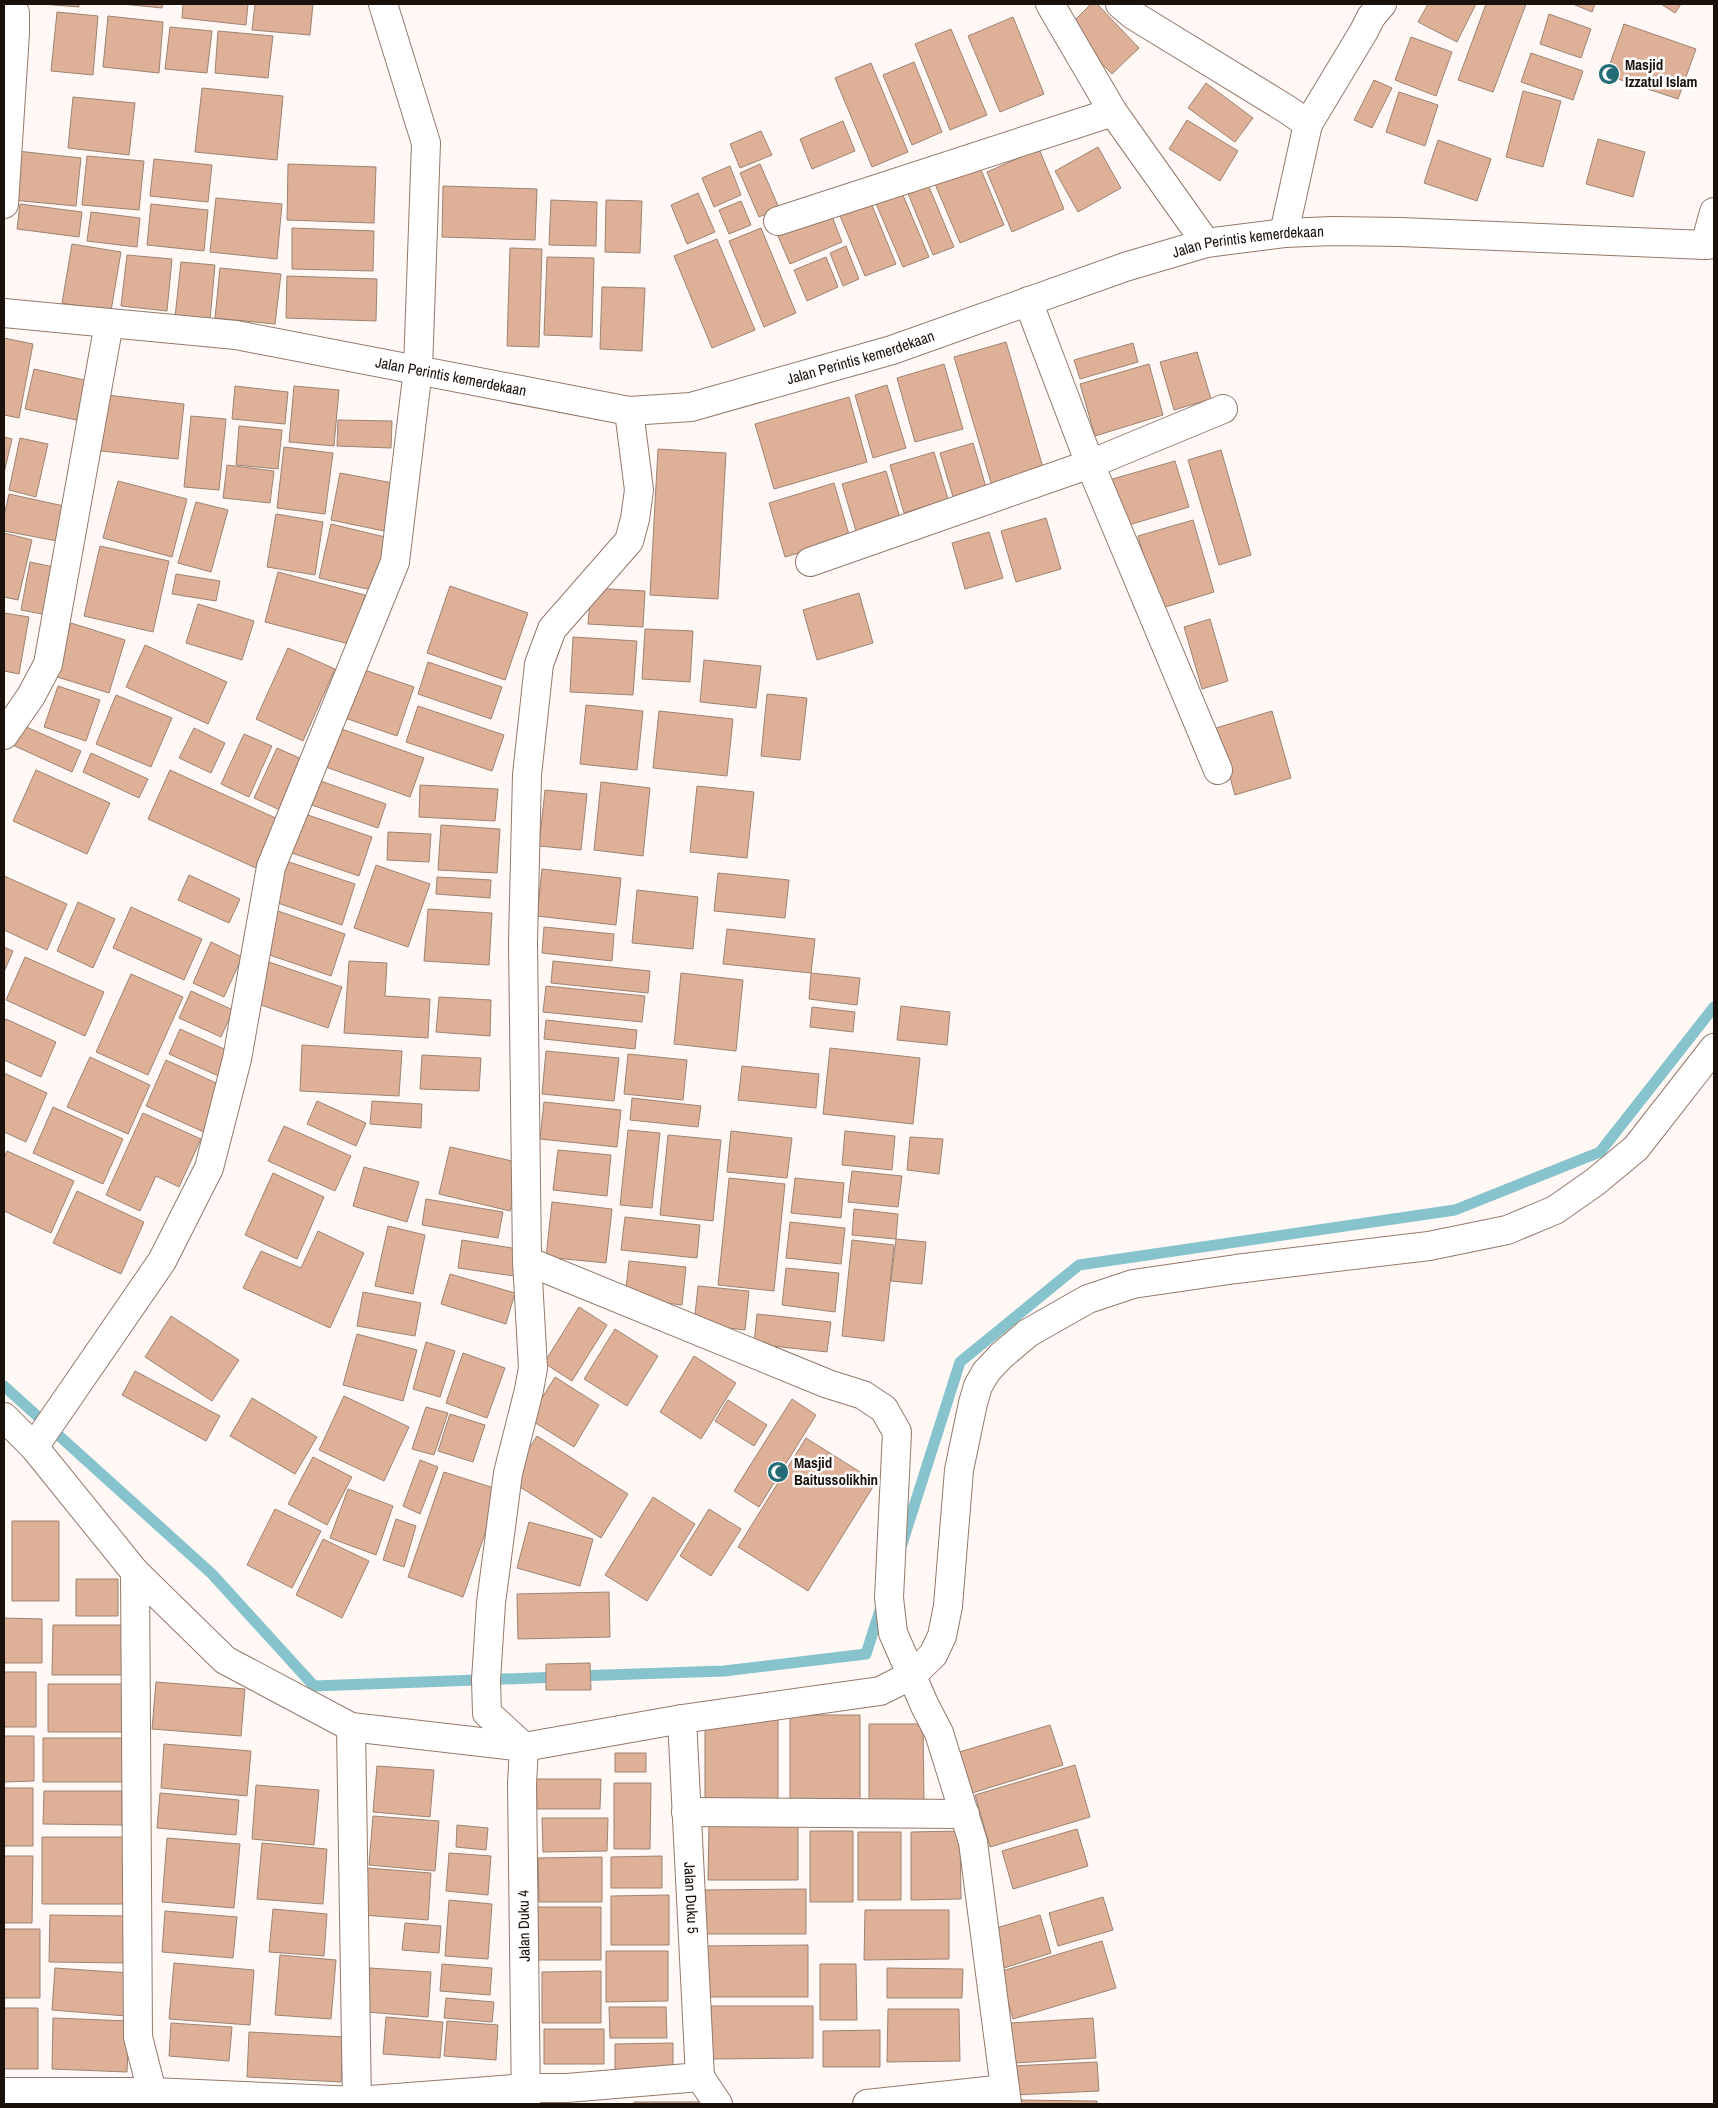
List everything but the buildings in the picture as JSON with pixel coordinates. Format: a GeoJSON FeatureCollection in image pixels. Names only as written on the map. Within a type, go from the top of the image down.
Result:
{"type":"FeatureCollection","features":[{"type":"Feature","properties":{"kind":"street"},"geometry":{"type":"LineString","coordinates":[[4,204],[15,33],[15,13],[6,4]]}},
{"type":"Feature","properties":{"kind":"street"},"geometry":{"type":"LineString","coordinates":[[34,1447],[162,1261],[209,1168],[237,1060],[271,867],[395,562],[418,369],[426,143],[383,4]]}},
{"type":"Feature","properties":{"kind":"street"},"geometry":{"type":"LineString","coordinates":[[1050,4],[1113,112],[1206,243]]}},
{"type":"Feature","properties":{"kind":"street"},"geometry":{"type":"LineString","coordinates":[[1120,4],[1308,124]]}},
{"type":"Feature","properties":{"kind":"street"},"geometry":{"type":"LineString","coordinates":[[1284,233],[1308,124],[1364,31],[1368,8]]}},
{"type":"Feature","properties":{"kind":"street"},"geometry":{"type":"LineString","coordinates":[[778,221],[1113,112]]}},
{"type":"Feature","properties":{"kind":"street"},"geometry":{"type":"LineString","coordinates":[[1710,244],[1714,212]]}},
{"type":"Feature","properties":{"kind":"street","name":"Jalan Perintis kemerdekaan"},"geometry":{"type":"LineString","coordinates":[[4,313],[236,335],[629,411],[691,407],[892,350],[1125,267],[1206,243],[1284,233],[1400,232],[1710,244]]}},
{"type":"Feature","properties":{"kind":"street"},"geometry":{"type":"LineString","coordinates":[[1028,301],[1090,464],[1218,770]]}},
{"type":"Feature","properties":{"kind":"street"},"geometry":{"type":"LineString","coordinates":[[4,735],[31,696],[48,664],[109,323]]}},
{"type":"Feature","properties":{"kind":"street"},"geometry":{"type":"LineString","coordinates":[[810,562],[1090,464],[1223,409]]}},
{"type":"Feature","properties":{"kind":"street"},"geometry":{"type":"LineString","coordinates":[[524,1747],[486,1713],[486,1680],[491,1603],[508,1473],[533,1368],[527,1261],[523,942],[527,775],[539,664],[552,629],[629,541],[635,519],[639,490],[629,411]]}},
{"type":"Feature","properties":{"kind":"street"},"geometry":{"type":"LineString","coordinates":[[4,1417],[34,1447],[135,1572],[225,1660],[351,1727],[524,1747],[682,1719],[880,1691],[912,1675],[933,1655],[942,1636],[948,1606],[959,1470],[978,1386],[986,1372],[1014,1343],[1042,1324],[1088,1299],[1133,1284],[1236,1269],[1429,1246],[1508,1230],[1555,1210],[1595,1182],[1636,1148],[1714,1048]]}},
{"type":"Feature","properties":{"kind":"street"},"geometry":{"type":"LineString","coordinates":[[527,1261],[819,1380],[863,1396],[884,1409],[897,1432],[889,1598],[893,1633],[939,1733],[973,1842],[1006,2096],[868,2104]]}},
{"type":"Feature","properties":{"kind":"street"},"geometry":{"type":"LineString","coordinates":[[135,1572],[138,2037],[152,2098]]}},
{"type":"Feature","properties":{"kind":"street","name":"Jalan Duku 5"},"geometry":{"type":"LineString","coordinates":[[682,1719],[700,2077]]}},
{"type":"Feature","properties":{"kind":"street"},"geometry":{"type":"LineString","coordinates":[[351,1727],[357,2103]]}},
{"type":"Feature","properties":{"kind":"street","name":"Jalan Duku 4"},"geometry":{"type":"LineString","coordinates":[[524,1747],[522,1784],[526,2096]]}},
{"type":"Feature","properties":{"kind":"street"},"geometry":{"type":"LineString","coordinates":[[686,1812],[964,1814]]}},
{"type":"Feature","properties":{"kind":"street"},"geometry":{"type":"LineString","coordinates":[[4,2092],[357,2103],[526,2096],[567,2088],[700,2077],[718,2104]]}},
{"type":"Feature","properties":{"kind":"waterway"},"geometry":{"type":"LineString","coordinates":[[902,1544],[960,1362],[1079,1265],[1455,1210],[1600,1152],[1714,1007]]}},
{"type":"Feature","properties":{"kind":"waterway"},"geometry":{"type":"LineString","coordinates":[[4,1386],[212,1574],[314,1686],[560,1677]]}},
{"type":"Feature","properties":{"kind":"waterway"},"geometry":{"type":"LineString","coordinates":[[576,1676],[724,1671],[866,1654],[882,1604]]}},
{"type":"Feature","properties":{"kind":"place","name":"Masjid Izzatul Islam"},"geometry":{"type":"Point","coordinates":[1609,74]}},
{"type":"Feature","properties":{"kind":"place","name":"Masjid Baitussolikhin"},"geometry":{"type":"Point","coordinates":[778,1472]}}]}
